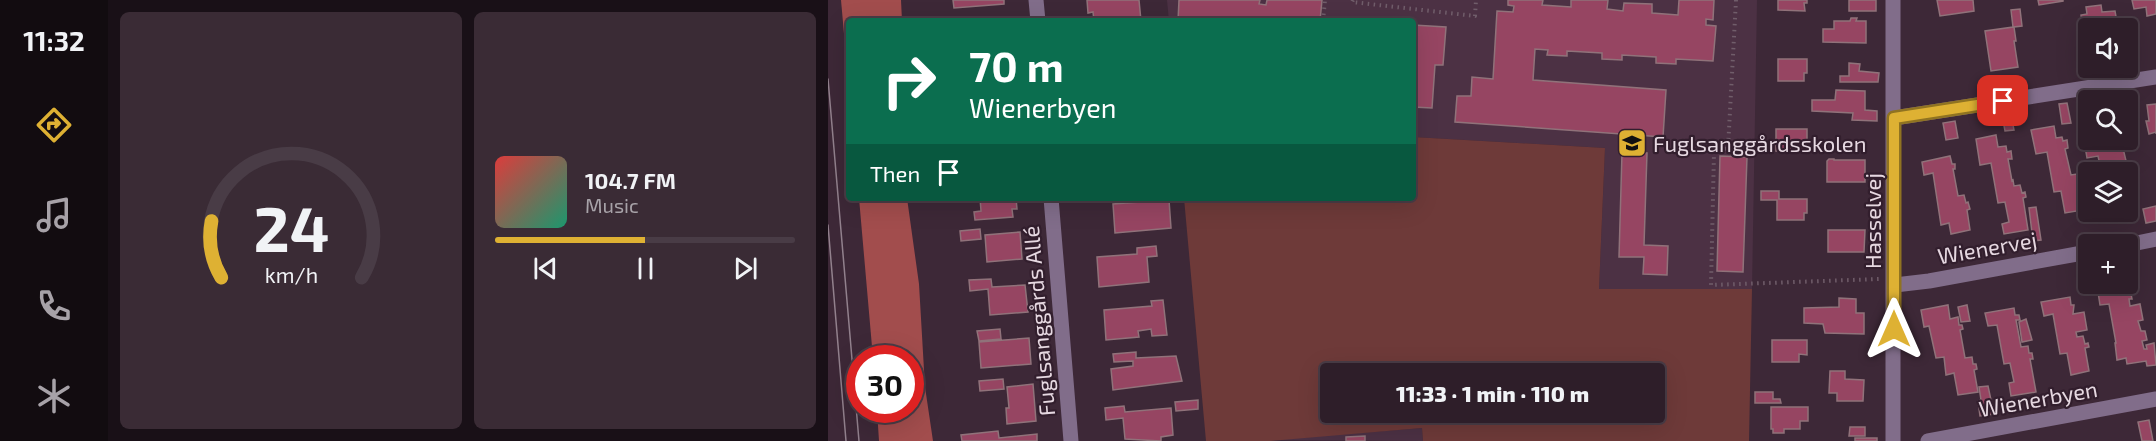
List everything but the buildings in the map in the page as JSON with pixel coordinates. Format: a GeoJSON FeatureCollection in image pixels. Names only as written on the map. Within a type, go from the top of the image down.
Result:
{"type":"FeatureCollection","features":[{"type":"Feature","properties":{"kind":"street"},"geometry":{"type":"LineString","coordinates":[[1036,0],[1038,18]]}},
{"type":"Feature","properties":{"kind":"street","name":"Hasselvej"},"geometry":{"type":"LineString","coordinates":[[1893,0],[1895,282],[1893,441]]}},
{"type":"Feature","properties":{"kind":"street"},"geometry":{"type":"LineString","coordinates":[[1894,118],[2156,77]]}},
{"type":"Feature","properties":{"kind":"street","name":"Fuglsanggårds Allé"},"geometry":{"type":"LineString","coordinates":[[1051,201],[1071,441]]}},
{"type":"Feature","properties":{"kind":"street"},"geometry":{"type":"LineString","coordinates":[[2138,243],[2156,239]]}},
{"type":"Feature","properties":{"kind":"street","name":"Wienervej"},"geometry":{"type":"LineString","coordinates":[[1895,282],[1941,279],[2078,254]]}},
{"type":"Feature","properties":{"kind":"street","name":"Wienerbyen"},"geometry":{"type":"LineString","coordinates":[[1928,441],[2156,399]]}},
{"type":"Feature","properties":{"kind":"path"},"geometry":{"type":"LineString","coordinates":[[1323,18],[1326,0]]}},
{"type":"Feature","properties":{"kind":"path"},"geometry":{"type":"LineString","coordinates":[[1353,0],[1352,2],[1475,15],[1476,0]]}},
{"type":"Feature","properties":{"kind":"path"},"geometry":{"type":"LineString","coordinates":[[1736,0],[1728,148],[1714,152],[1711,285],[1895,282]]}},
{"type":"Feature","properties":{"kind":"shaded area"},"geometry":{"type":"Polygon","coordinates":[[[841,0],[901,0],[902,18],[846,18],[846,56],[841,0]]]}},
{"type":"Feature","properties":{"kind":"shaded area","name":"Fuglsanggårdsskolen"},"geometry":{"type":"Polygon","coordinates":[[[1167,0],[1757,0],[1752,289],[1599,289],[1605,148],[1416,137],[1416,18],[1169,18],[1167,0]]]}},
{"type":"Feature","properties":{"kind":"shaded area"},"geometry":{"type":"Polygon","coordinates":[[[1416,137],[1605,148],[1599,289],[1752,289],[1749,441],[1423,441],[1422,428],[1270,441],[1206,441],[1184,201],[1416,201],[1416,137]]]}},
{"type":"Feature","properties":{"kind":"shaded area"},"geometry":{"type":"Polygon","coordinates":[[[859,201],[907,201],[919,284],[923,345],[872,345],[859,201]]]}},
{"type":"Feature","properties":{"kind":"shaded area"},"geometry":{"type":"Polygon","coordinates":[[[924,370],[933,441],[879,441],[878,423],[924,423],[924,370]]]}},
{"type":"Feature","properties":{"kind":"shaded area"},"geometry":{"type":"Polygon","coordinates":[[[1422,428],[1423,441],[1270,440],[1422,428]]]}},
{"type":"Feature","properties":{"kind":"tram line"},"geometry":{"type":"LineString","coordinates":[[828,79],[859,441]]}},
{"type":"Feature","properties":{"kind":"tram line"},"geometry":{"type":"LineString","coordinates":[[828,225],[846,441]]}},
{"type":"Feature","properties":{"kind":"place","name":"Fuglsanggårdsskolen"},"geometry":{"type":"Point","coordinates":[1632,143]}},
{"type":"Feature","properties":{"kind":"route"},"geometry":{"type":"LineString","coordinates":[[1894,329],[1894,118],[2003,101]]}}]}
